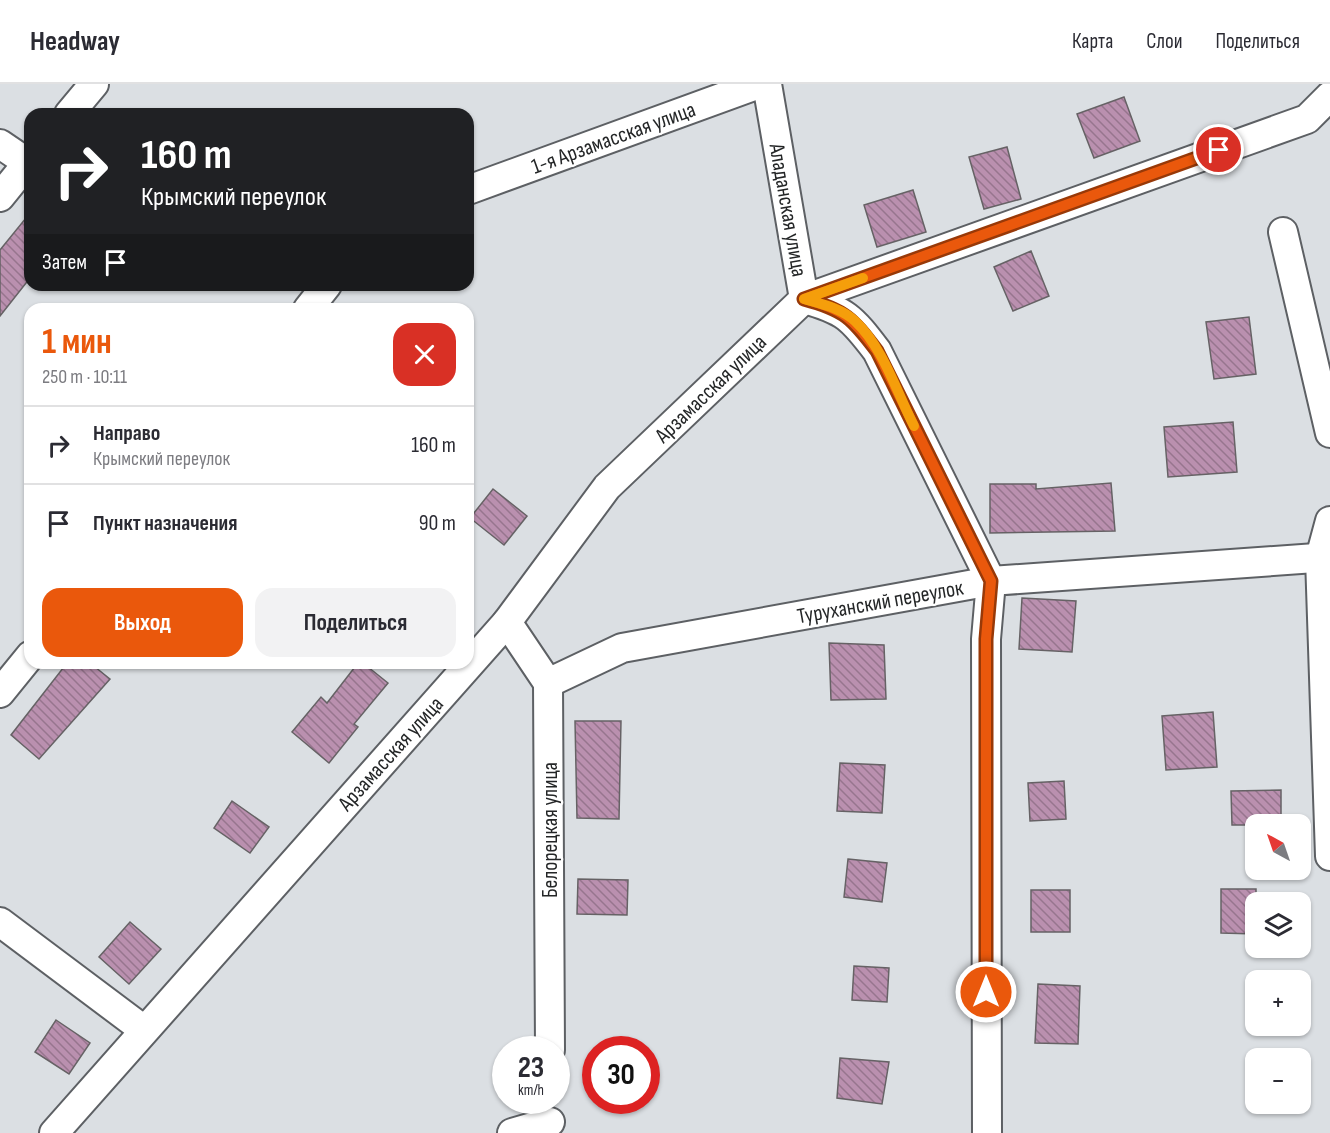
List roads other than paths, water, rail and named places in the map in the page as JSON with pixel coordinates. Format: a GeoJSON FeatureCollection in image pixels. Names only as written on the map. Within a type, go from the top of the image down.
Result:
{"type":"FeatureCollection","features":[{"type":"Feature","properties":{"kind":"street"},"geometry":{"type":"LineString","coordinates":[[74,108],[94,84]]}},
{"type":"Feature","properties":{"kind":"street","name":"1-я Арзамасская улица"},"geometry":{"type":"LineString","coordinates":[[474,188],[759,84]]}},
{"type":"Feature","properties":{"kind":"street","name":"Аладанская улица"},"geometry":{"type":"LineString","coordinates":[[767,84],[804,299],[832,307],[855,321],[877,351],[991,581]]}},
{"type":"Feature","properties":{"kind":"street"},"geometry":{"type":"LineString","coordinates":[[804,299],[1307,119],[1330,96]]}},
{"type":"Feature","properties":{"kind":"street"},"geometry":{"type":"LineString","coordinates":[[0,144],[24,158]]}},
{"type":"Feature","properties":{"kind":"street"},"geometry":{"type":"LineString","coordinates":[[0,197],[24,167]]}},
{"type":"Feature","properties":{"kind":"street"},"geometry":{"type":"LineString","coordinates":[[1283,232],[1330,433]]}},
{"type":"Feature","properties":{"kind":"street"},"geometry":{"type":"LineString","coordinates":[[313,303],[322,291]]}},
{"type":"Feature","properties":{"kind":"street","name":"Арзамасская улица"},"geometry":{"type":"LineString","coordinates":[[474,659],[507,622],[607,487],[804,299]]}},
{"type":"Feature","properties":{"kind":"street"},"geometry":{"type":"LineString","coordinates":[[1330,521],[1325,558],[1330,856]]}},
{"type":"Feature","properties":{"kind":"street","name":"Туруханский переулок"},"geometry":{"type":"LineString","coordinates":[[548,683],[621,648],[991,581],[1325,558]]}},
{"type":"Feature","properties":{"kind":"street"},"geometry":{"type":"LineString","coordinates":[[987,1133],[986,639],[991,581]]}},
{"type":"Feature","properties":{"kind":"street"},"geometry":{"type":"LineString","coordinates":[[507,622],[548,683]]}},
{"type":"Feature","properties":{"kind":"street"},"geometry":{"type":"LineString","coordinates":[[0,693],[24,663]]}},
{"type":"Feature","properties":{"kind":"street","name":"Арзамасская улица"},"geometry":{"type":"LineString","coordinates":[[54,1133],[465,669]]}},
{"type":"Feature","properties":{"kind":"street","name":"Белорецкая улица"},"geometry":{"type":"LineString","coordinates":[[548,683],[550,1036]]}},
{"type":"Feature","properties":{"kind":"street"},"geometry":{"type":"LineString","coordinates":[[0,922],[144,1030]]}},
{"type":"Feature","properties":{"kind":"street"},"geometry":{"type":"LineString","coordinates":[[512,1133],[550,1119]]}}]}
